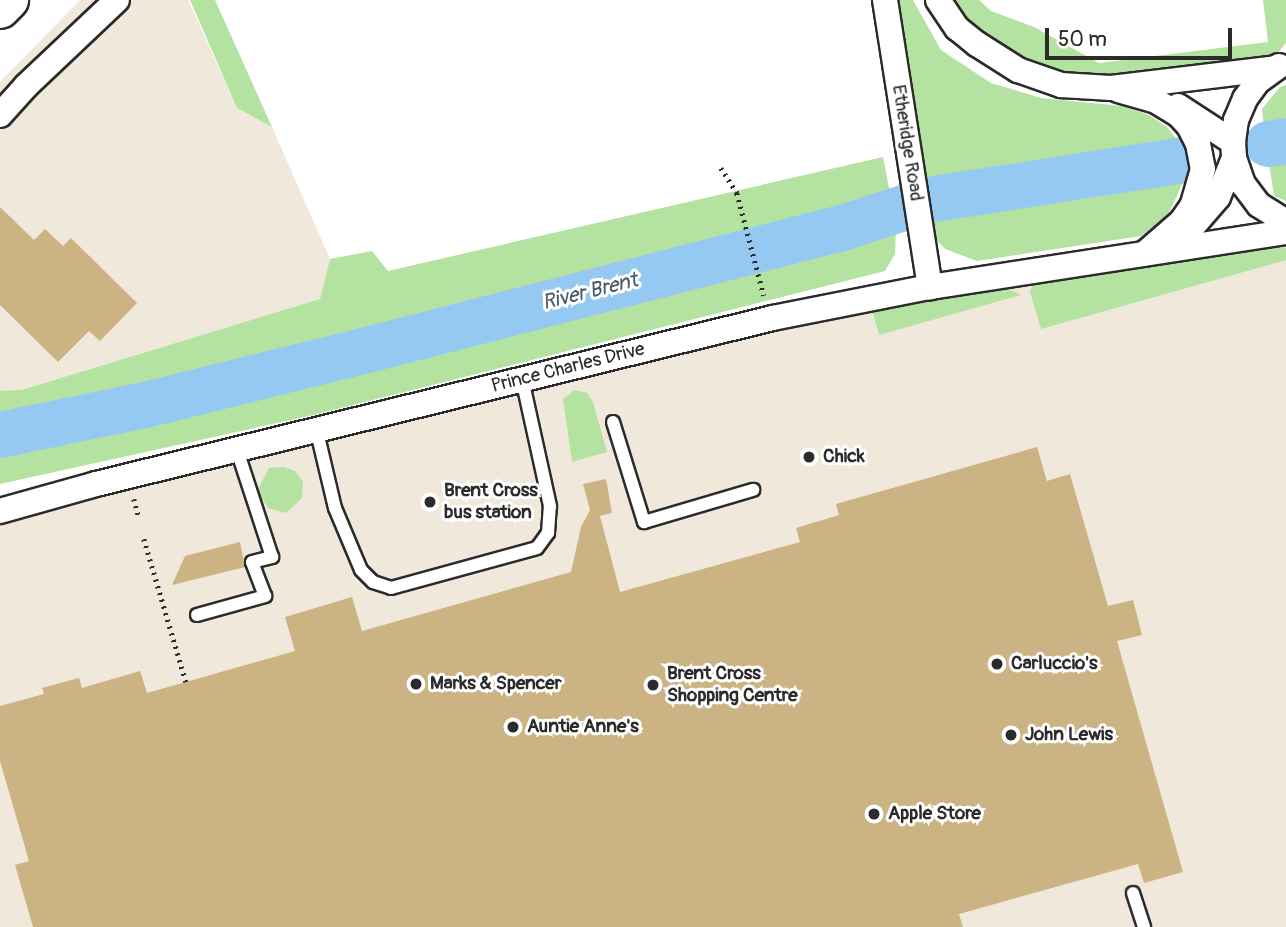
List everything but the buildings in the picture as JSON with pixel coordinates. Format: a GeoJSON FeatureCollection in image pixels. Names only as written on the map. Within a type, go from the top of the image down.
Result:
{"type":"FeatureCollection","features":[{"type":"Feature","properties":{"kind":"highway"},"geometry":{"type":"LineString","coordinates":[[0,9],[9,0]]}},
{"type":"Feature","properties":{"kind":"street"},"geometry":{"type":"LineString","coordinates":[[0,115],[26,86],[117,0]]}},
{"type":"Feature","properties":{"kind":"street","name":"Etheridge Road"},"geometry":{"type":"LineString","coordinates":[[885,0],[930,287]]}},
{"type":"Feature","properties":{"kind":"street"},"geometry":{"type":"LineString","coordinates":[[938,0],[957,28],[997,58],[1039,78],[1061,85],[1111,88],[1281,65]]}},
{"type":"Feature","properties":{"kind":"street","name":"Prince Charles Drive"},"geometry":{"type":"LineString","coordinates":[[1143,254],[1190,231],[1218,197],[1234,150],[1236,120],[1244,99],[1258,81],[1281,65]]}},
{"type":"Feature","properties":{"kind":"street"},"geometry":{"type":"LineString","coordinates":[[1111,88],[1181,107],[1234,150],[1243,184],[1259,205],[1286,222]]}},
{"type":"Feature","properties":{"kind":"street"},"geometry":{"type":"LineString","coordinates":[[1143,254],[1193,205],[1203,169],[1198,144],[1189,126],[1178,114],[1156,101]]}},
{"type":"Feature","properties":{"kind":"street","name":"Prince Charles Drive"},"geometry":{"type":"LineString","coordinates":[[4,508],[760,321],[930,287],[1286,232]]}},
{"type":"Feature","properties":{"kind":"lane"},"geometry":{"type":"LineString","coordinates":[[317,432],[335,508],[361,570],[373,582],[391,588],[537,548],[548,533],[550,506],[522,380]]}},
{"type":"Feature","properties":{"kind":"lane"},"geometry":{"type":"LineString","coordinates":[[613,422],[643,522],[753,490]]}},
{"type":"Feature","properties":{"kind":"lane"},"geometry":{"type":"LineString","coordinates":[[197,615],[265,596],[252,562],[272,557],[237,450]]}},
{"type":"Feature","properties":{"kind":"lane"},"geometry":{"type":"LineString","coordinates":[[1133,893],[1144,927]]}},
{"type":"Feature","properties":{"kind":"path"},"geometry":{"type":"LineString","coordinates":[[721,169],[737,193],[765,302]]}},
{"type":"Feature","properties":{"kind":"path"},"geometry":{"type":"LineString","coordinates":[[144,539],[186,682]]}},
{"type":"Feature","properties":{"kind":"shaded area"},"geometry":{"type":"Polygon","coordinates":[[[80,0],[188,0],[237,108],[272,127],[330,259],[320,299],[0,396],[0,82],[80,0]]]}},
{"type":"Feature","properties":{"kind":"shaded area"},"geometry":{"type":"Polygon","coordinates":[[[1286,232],[1286,927],[0,927],[0,522],[790,315],[1286,232]]]}},
{"type":"Feature","properties":{"kind":"green space"},"geometry":{"type":"Polygon","coordinates":[[[190,0],[215,0],[272,127],[237,108],[190,0]]]}},
{"type":"Feature","properties":{"kind":"green space"},"geometry":{"type":"Polygon","coordinates":[[[896,0],[913,0],[941,50],[991,83],[1041,98],[1122,106],[1149,115],[1167,127],[1179,142],[920,184],[896,0]]]}},
{"type":"Feature","properties":{"kind":"green space"},"geometry":{"type":"Polygon","coordinates":[[[952,0],[979,0],[991,11],[1034,27],[1099,63],[1268,42],[1263,0],[1286,0],[1286,43],[1277,54],[1076,80],[1012,57],[979,30],[952,0]]]}},
{"type":"Feature","properties":{"kind":"green space"},"geometry":{"type":"Polygon","coordinates":[[[1286,85],[1286,125],[1264,128],[1262,109],[1280,87],[1286,85]]]}},
{"type":"Feature","properties":{"kind":"green space"},"geometry":{"type":"Polygon","coordinates":[[[1286,154],[1286,201],[1274,196],[1268,157],[1286,154]]]}},
{"type":"Feature","properties":{"kind":"green space"},"geometry":{"type":"Polygon","coordinates":[[[883,157],[890,193],[824,216],[141,394],[0,425],[0,391],[21,390],[320,299],[330,259],[372,251],[388,271],[883,157]]]}},
{"type":"Feature","properties":{"kind":"green space"},"geometry":{"type":"Polygon","coordinates":[[[1185,178],[1168,215],[1141,236],[977,261],[945,249],[931,234],[926,213],[1185,178]]]}},
{"type":"Feature","properties":{"kind":"green space"},"geometry":{"type":"Polygon","coordinates":[[[896,227],[895,254],[885,271],[309,416],[0,484],[0,445],[207,402],[370,361],[742,259],[896,227]]]}},
{"type":"Feature","properties":{"kind":"green space"},"geometry":{"type":"Polygon","coordinates":[[[1286,248],[1286,260],[1041,329],[1030,292],[1035,279],[1286,248]]]}},
{"type":"Feature","properties":{"kind":"green space"},"geometry":{"type":"Polygon","coordinates":[[[1008,289],[1021,295],[879,335],[873,313],[916,302],[1008,289]]]}},
{"type":"Feature","properties":{"kind":"green space"},"geometry":{"type":"Polygon","coordinates":[[[574,390],[587,393],[593,402],[607,452],[572,462],[563,399],[574,390]]]}},
{"type":"Feature","properties":{"kind":"green space"},"geometry":{"type":"Polygon","coordinates":[[[284,467],[295,471],[303,481],[302,498],[286,513],[268,508],[257,491],[269,468],[284,467]]]}},
{"type":"Feature","properties":{"kind":"waterway","name":"River Brent"},"geometry":{"type":"LineString","coordinates":[[1268,144],[1286,141]]}},
{"type":"Feature","properties":{"kind":"waterway","name":"River Brent"},"geometry":{"type":"LineString","coordinates":[[0,435],[145,405],[367,350],[845,227],[928,200],[1182,160]]}},
{"type":"Feature","properties":{"kind":"place","name":"Chick"},"geometry":{"type":"Point","coordinates":[809,457]}},
{"type":"Feature","properties":{"kind":"place","name":"Brent Cross bus station"},"geometry":{"type":"Point","coordinates":[430,502]}},
{"type":"Feature","properties":{"kind":"place","name":"Carluccio's"},"geometry":{"type":"Point","coordinates":[997,664]}},
{"type":"Feature","properties":{"kind":"place","name":"Marks & Spencer"},"geometry":{"type":"Point","coordinates":[416,684]}},
{"type":"Feature","properties":{"kind":"place","name":"Brent Cross Shopping Centre"},"geometry":{"type":"Point","coordinates":[653,685]}},
{"type":"Feature","properties":{"kind":"place","name":"Auntie Anne's"},"geometry":{"type":"Point","coordinates":[513,727]}},
{"type":"Feature","properties":{"kind":"place","name":"John Lewis"},"geometry":{"type":"Point","coordinates":[1011,735]}},
{"type":"Feature","properties":{"kind":"place","name":"Apple Store"},"geometry":{"type":"Point","coordinates":[874,814]}}]}
